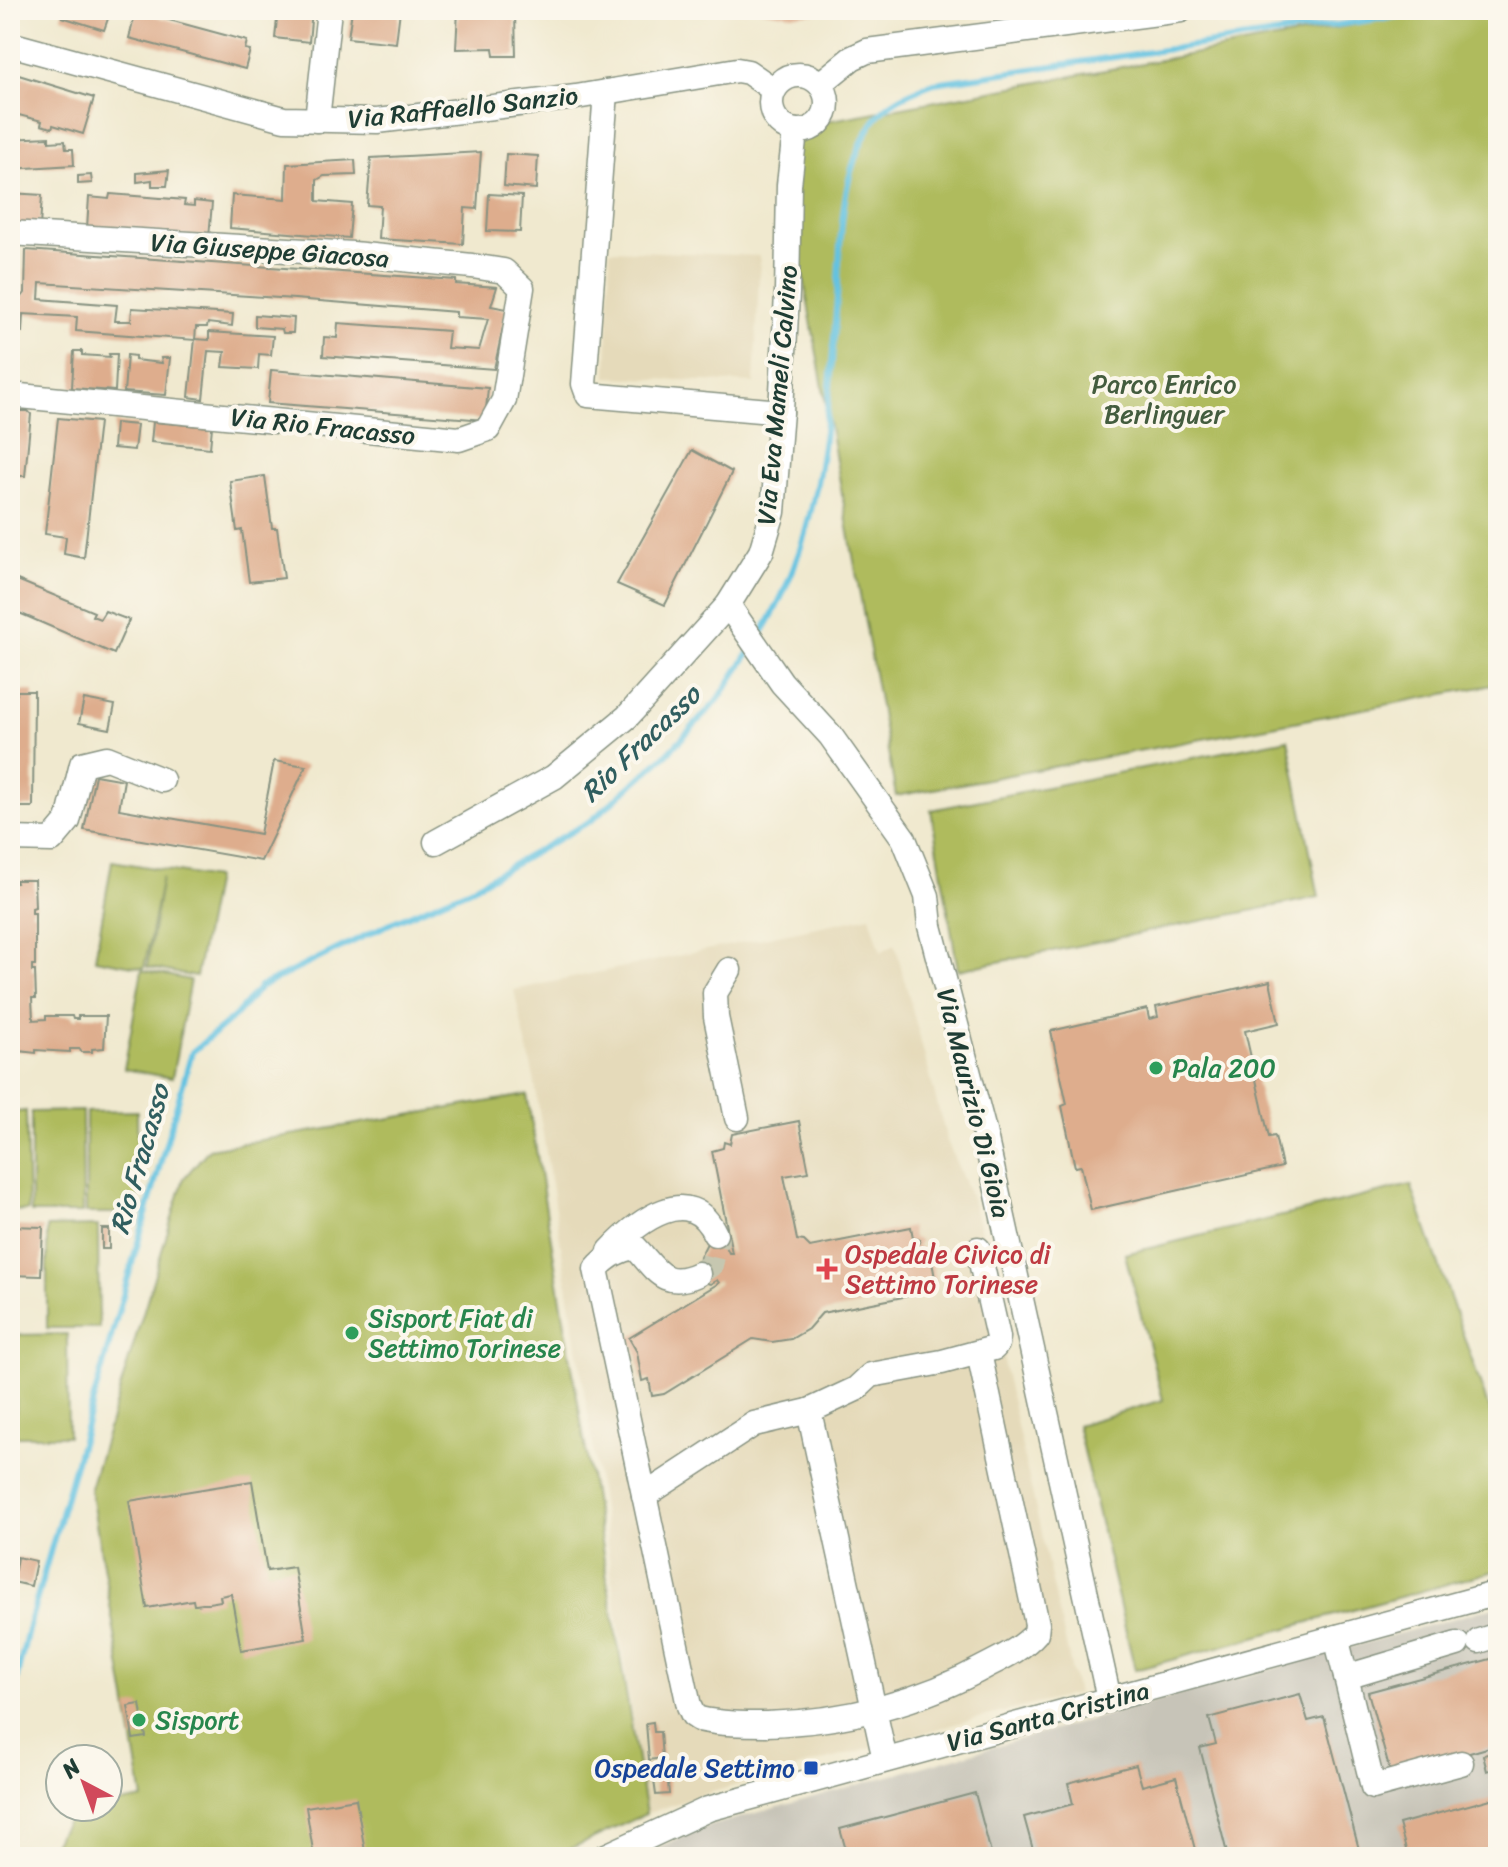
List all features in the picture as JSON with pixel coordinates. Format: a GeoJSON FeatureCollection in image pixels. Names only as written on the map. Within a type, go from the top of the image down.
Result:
{"type":"FeatureCollection","features":[{"type":"Feature","properties":{"kind":"street"},"geometry":{"type":"LineString","coordinates":[[317,120],[329,10]]}},
{"type":"Feature","properties":{"kind":"street"},"geometry":{"type":"LineString","coordinates":[[820,84],[852,58],[867,51],[1181,10]]}},
{"type":"Feature","properties":{"kind":"street","name":"Via Raffaello Sanzio"},"geometry":{"type":"LineString","coordinates":[[15,41],[284,119],[377,121],[606,92],[737,70],[758,77],[774,90]]}},
{"type":"Feature","properties":{"kind":"street"},"geometry":{"type":"LineString","coordinates":[[805,75],[820,84],[827,100],[824,116],[812,128],[795,131],[779,123],[771,107],[774,90],[787,77],[805,75]]}},
{"type":"Feature","properties":{"kind":"street"},"geometry":{"type":"LineString","coordinates":[[606,92],[584,384],[588,395],[781,412]]}},
{"type":"Feature","properties":{"kind":"street","name":"Via Eva Mameli Calvino"},"geometry":{"type":"LineString","coordinates":[[436,842],[554,777],[627,717],[728,605],[761,552],[773,512],[787,293],[789,185],[795,131]]}},
{"type":"Feature","properties":{"kind":"street","name":"Via Giuseppe Giacosa"},"geometry":{"type":"LineString","coordinates":[[10,233],[353,254],[472,266],[504,271],[522,288]]}},
{"type":"Feature","properties":{"kind":"street","name":"Via Rio Fracasso"},"geometry":{"type":"LineString","coordinates":[[10,395],[459,439],[488,429],[504,400],[522,288]]}},
{"type":"Feature","properties":{"kind":"street","name":"Via Maurizio Di Gioia"},"geometry":{"type":"LineString","coordinates":[[728,605],[782,683],[830,735],[904,839],[927,896],[930,926],[984,1131],[1109,1699]]}},
{"type":"Feature","properties":{"kind":"street"},"geometry":{"type":"LineString","coordinates":[[10,839],[52,840],[68,821],[82,764],[107,758],[162,780]]}},
{"type":"Feature","properties":{"kind":"street"},"geometry":{"type":"LineString","coordinates":[[729,970],[715,993],[716,1017],[737,1118]]}},
{"type":"Feature","properties":{"kind":"street"},"geometry":{"type":"LineString","coordinates":[[715,1234],[708,1219],[690,1208],[670,1208],[639,1226],[612,1249],[596,1269],[693,1715],[710,1721],[779,1723],[817,1721],[874,1711],[961,1681],[1008,1654],[1036,1633],[1037,1624],[979,1353]]}},
{"type":"Feature","properties":{"kind":"street"},"geometry":{"type":"LineString","coordinates":[[603,1260],[635,1247],[655,1272],[668,1279],[686,1280],[698,1274]]}},
{"type":"Feature","properties":{"kind":"street"},"geometry":{"type":"LineString","coordinates":[[644,1496],[754,1424],[809,1411],[856,1389],[871,1375],[994,1348],[998,1337],[978,1249]]}},
{"type":"Feature","properties":{"kind":"street"},"geometry":{"type":"LineString","coordinates":[[809,1411],[885,1760]]}},
{"type":"Feature","properties":{"kind":"street","name":"Via Santa Cristina"},"geometry":{"type":"LineString","coordinates":[[618,1854],[708,1809],[1498,1593]]}},
{"type":"Feature","properties":{"kind":"street"},"geometry":{"type":"LineString","coordinates":[[1336,1637],[1373,1787],[1461,1763]]}},
{"type":"Feature","properties":{"kind":"street"},"geometry":{"type":"LineString","coordinates":[[1346,1677],[1478,1640]]}},
{"type":"Feature","properties":{"kind":"shaded area"},"geometry":{"type":"Polygon","coordinates":[[[610,250],[760,256],[754,383],[607,377],[610,250]]]}},
{"type":"Feature","properties":{"kind":"shaded area"},"geometry":{"type":"Polygon","coordinates":[[[870,916],[881,952],[895,944],[947,1141],[972,1200],[1006,1317],[1004,1367],[1077,1694],[962,1722],[698,1796],[646,1814],[590,1426],[534,1078],[514,990],[870,916]]]}},
{"type":"Feature","properties":{"kind":"shaded area"},"geometry":{"type":"Polygon","coordinates":[[[1498,1606],[1498,1857],[636,1857],[703,1828],[1498,1606]]]}},
{"type":"Feature","properties":{"kind":"green space","name":"Parco Enrico Berlinguer"},"geometry":{"type":"Polygon","coordinates":[[[1449,10],[1498,10],[1498,684],[896,796],[777,130],[1449,10]]]}},
{"type":"Feature","properties":{"kind":"green space"},"geometry":{"type":"Polygon","coordinates":[[[1288,739],[1319,897],[958,970],[931,810],[1288,739]]]}},
{"type":"Feature","properties":{"kind":"green space"},"geometry":{"type":"Polygon","coordinates":[[[112,861],[215,878],[196,977],[147,967],[162,877],[144,968],[95,959],[112,861]]]}},
{"type":"Feature","properties":{"kind":"green space"},"geometry":{"type":"Polygon","coordinates":[[[142,970],[190,980],[172,1078],[124,1069],[142,970]]]}},
{"type":"Feature","properties":{"kind":"green space","name":"Sisport Fiat di Settimo Torinese"},"geometry":{"type":"Polygon","coordinates":[[[527,1095],[646,1814],[552,1857],[54,1857],[52,1845],[66,1823],[124,1823],[124,1803],[143,1799],[90,1488],[184,1178],[209,1149],[527,1095]]]}},
{"type":"Feature","properties":{"kind":"green space"},"geometry":{"type":"Polygon","coordinates":[[[26,1111],[28,1211],[10,1210],[10,1113],[26,1111]]]}},
{"type":"Feature","properties":{"kind":"green space"},"geometry":{"type":"Polygon","coordinates":[[[82,1111],[83,1213],[31,1213],[31,1112],[82,1111]]]}},
{"type":"Feature","properties":{"kind":"green space"},"geometry":{"type":"Polygon","coordinates":[[[137,1111],[138,1213],[86,1213],[86,1112],[137,1111]]]}},
{"type":"Feature","properties":{"kind":"green space"},"geometry":{"type":"Polygon","coordinates":[[[1411,1185],[1498,1435],[1498,1570],[1135,1670],[1077,1425],[1163,1400],[1125,1254],[1411,1185]]]}},
{"type":"Feature","properties":{"kind":"green space"},"geometry":{"type":"Polygon","coordinates":[[[98,1226],[99,1328],[47,1328],[47,1227],[98,1226]]]}},
{"type":"Feature","properties":{"kind":"green space"},"geometry":{"type":"Polygon","coordinates":[[[67,1334],[68,1436],[16,1436],[16,1335],[67,1334]]]}},
{"type":"Feature","properties":{"kind":"building"},"geometry":{"type":"Polygon","coordinates":[[[63,10],[111,10],[104,30],[62,17],[63,10]]]}},
{"type":"Feature","properties":{"kind":"building"},"geometry":{"type":"Polygon","coordinates":[[[278,10],[312,10],[309,42],[275,38],[278,10]]]}},
{"type":"Feature","properties":{"kind":"building"},"geometry":{"type":"Polygon","coordinates":[[[352,10],[400,10],[396,43],[348,38],[352,10]]]}},
{"type":"Feature","properties":{"kind":"building"},"geometry":{"type":"Polygon","coordinates":[[[458,10],[521,10],[521,13],[515,13],[516,56],[494,56],[493,48],[456,49],[458,10]]]}},
{"type":"Feature","properties":{"kind":"building"},"geometry":{"type":"Polygon","coordinates":[[[759,10],[831,10],[831,12],[792,15],[759,10]]]}},
{"type":"Feature","properties":{"kind":"building"},"geometry":{"type":"Polygon","coordinates":[[[136,11],[247,41],[245,49],[250,50],[245,69],[129,38],[136,11]]]}},
{"type":"Feature","properties":{"kind":"building"},"geometry":{"type":"Polygon","coordinates":[[[12,73],[94,98],[83,134],[53,125],[52,128],[41,125],[42,121],[19,115],[10,121],[12,73]]]}},
{"type":"Feature","properties":{"kind":"building"},"geometry":{"type":"Polygon","coordinates":[[[49,137],[49,142],[65,141],[66,149],[73,149],[74,165],[10,169],[10,139],[49,137]]]}},
{"type":"Feature","properties":{"kind":"building"},"geometry":{"type":"Polygon","coordinates":[[[481,152],[477,209],[465,208],[463,244],[378,239],[380,206],[367,205],[371,158],[481,152]]]}},
{"type":"Feature","properties":{"kind":"building"},"geometry":{"type":"Polygon","coordinates":[[[506,154],[538,156],[536,189],[504,186],[506,154]]]}},
{"type":"Feature","properties":{"kind":"building"},"geometry":{"type":"Polygon","coordinates":[[[355,160],[356,175],[324,176],[317,180],[317,201],[352,204],[349,238],[230,228],[232,195],[286,199],[287,164],[355,160]]]}},
{"type":"Feature","properties":{"kind":"building"},"geometry":{"type":"Polygon","coordinates":[[[169,170],[167,186],[152,186],[152,180],[137,182],[137,173],[169,170]]]}},
{"type":"Feature","properties":{"kind":"building"},"geometry":{"type":"Polygon","coordinates":[[[91,175],[92,183],[78,184],[78,176],[91,175]]]}},
{"type":"Feature","properties":{"kind":"building"},"geometry":{"type":"Polygon","coordinates":[[[10,193],[42,195],[40,227],[10,225],[10,193]]]}},
{"type":"Feature","properties":{"kind":"building"},"geometry":{"type":"Polygon","coordinates":[[[110,194],[185,200],[184,205],[194,206],[194,201],[212,203],[209,237],[87,228],[89,197],[109,199],[110,194]]]}},
{"type":"Feature","properties":{"kind":"building"},"geometry":{"type":"Polygon","coordinates":[[[489,194],[522,196],[520,232],[487,231],[489,194]]]}},
{"type":"Feature","properties":{"kind":"building"},"geometry":{"type":"Polygon","coordinates":[[[26,250],[456,280],[456,284],[497,287],[491,306],[507,309],[494,369],[323,356],[324,337],[337,338],[338,323],[449,331],[447,348],[479,350],[488,319],[456,317],[456,312],[295,299],[40,283],[39,299],[117,305],[115,321],[131,321],[132,308],[233,314],[232,326],[208,323],[207,327],[196,327],[195,340],[76,331],[77,317],[23,314],[22,332],[14,332],[14,328],[10,328],[10,297],[21,298],[25,293],[26,250]]]}},
{"type":"Feature","properties":{"kind":"building"},"geometry":{"type":"Polygon","coordinates":[[[255,315],[294,318],[293,333],[255,327],[255,315]]]}},
{"type":"Feature","properties":{"kind":"building"},"geometry":{"type":"Polygon","coordinates":[[[209,332],[273,336],[271,355],[259,354],[258,369],[223,367],[225,352],[208,351],[203,399],[189,397],[195,339],[209,340],[209,332]]]}},
{"type":"Feature","properties":{"kind":"building"},"geometry":{"type":"Polygon","coordinates":[[[74,351],[82,351],[82,355],[110,357],[109,354],[117,354],[115,391],[72,388],[74,351]]]}},
{"type":"Feature","properties":{"kind":"building"},"geometry":{"type":"Polygon","coordinates":[[[127,355],[135,356],[135,360],[162,363],[161,358],[170,358],[166,395],[124,392],[127,355]]]}},
{"type":"Feature","properties":{"kind":"building"},"geometry":{"type":"Polygon","coordinates":[[[271,370],[488,388],[485,420],[268,403],[271,370]]]}},
{"type":"Feature","properties":{"kind":"building"},"geometry":{"type":"Polygon","coordinates":[[[15,411],[31,414],[25,476],[10,476],[15,411]]]}},
{"type":"Feature","properties":{"kind":"building"},"geometry":{"type":"Polygon","coordinates":[[[58,418],[99,422],[84,558],[64,554],[66,537],[45,534],[58,418]]]}},
{"type":"Feature","properties":{"kind":"building"},"geometry":{"type":"Polygon","coordinates":[[[153,422],[212,427],[210,448],[151,442],[153,422]]]}},
{"type":"Feature","properties":{"kind":"building"},"geometry":{"type":"Polygon","coordinates":[[[115,423],[137,425],[134,450],[113,448],[115,423]]]}},
{"type":"Feature","properties":{"kind":"building"},"geometry":{"type":"Polygon","coordinates":[[[692,450],[732,472],[665,605],[617,584],[692,450]]]}},
{"type":"Feature","properties":{"kind":"building"},"geometry":{"type":"Polygon","coordinates":[[[265,476],[272,528],[277,528],[284,578],[249,582],[242,530],[237,531],[230,481],[265,476]]]}},
{"type":"Feature","properties":{"kind":"building"},"geometry":{"type":"Polygon","coordinates":[[[10,577],[94,612],[92,616],[100,619],[105,611],[129,620],[114,654],[10,609],[10,577]]]}},
{"type":"Feature","properties":{"kind":"building"},"geometry":{"type":"Polygon","coordinates":[[[16,691],[34,691],[33,807],[10,804],[10,694],[17,694],[16,691]]]}},
{"type":"Feature","properties":{"kind":"building"},"geometry":{"type":"Polygon","coordinates":[[[84,699],[115,705],[110,729],[79,723],[84,699]]]}},
{"type":"Feature","properties":{"kind":"building"},"geometry":{"type":"Polygon","coordinates":[[[274,761],[306,766],[261,861],[84,830],[95,775],[124,780],[119,809],[260,834],[274,761]]]}},
{"type":"Feature","properties":{"kind":"building"},"geometry":{"type":"Polygon","coordinates":[[[15,880],[34,880],[35,965],[32,965],[32,971],[35,971],[36,998],[32,998],[33,1020],[46,1019],[46,1016],[72,1016],[78,1019],[78,1016],[106,1016],[104,1048],[92,1049],[92,1052],[81,1052],[80,1049],[70,1049],[70,1052],[36,1050],[36,1053],[10,1050],[10,883],[16,883],[15,880]]]}},
{"type":"Feature","properties":{"kind":"building","name":"Pala 200"},"geometry":{"type":"Polygon","coordinates":[[[1270,981],[1279,1023],[1245,1031],[1269,1137],[1275,1136],[1282,1167],[1091,1210],[1081,1166],[1075,1167],[1062,1106],[1067,1104],[1051,1031],[1147,1009],[1149,1019],[1158,1017],[1156,1007],[1270,981]]]}},
{"type":"Feature","properties":{"kind":"building","name":"Ospedale Civico di Settimo Torinese"},"geometry":{"type":"Polygon","coordinates":[[[799,1121],[809,1172],[784,1176],[797,1240],[804,1241],[810,1247],[911,1227],[913,1238],[920,1240],[917,1247],[927,1249],[925,1255],[931,1257],[936,1283],[923,1293],[822,1313],[808,1329],[791,1339],[772,1342],[753,1339],[664,1394],[652,1396],[649,1379],[642,1381],[637,1352],[629,1338],[719,1283],[717,1280],[710,1284],[697,1280],[700,1257],[719,1230],[729,1253],[732,1253],[712,1151],[723,1148],[724,1142],[730,1144],[732,1134],[799,1121]]]}},
{"type":"Feature","properties":{"kind":"building"},"geometry":{"type":"Polygon","coordinates":[[[10,1226],[43,1227],[41,1276],[10,1275],[10,1226]]]}},
{"type":"Feature","properties":{"kind":"building"},"geometry":{"type":"Polygon","coordinates":[[[102,1229],[109,1229],[109,1249],[102,1249],[102,1229]]]}},
{"type":"Feature","properties":{"kind":"building"},"geometry":{"type":"Polygon","coordinates":[[[252,1481],[267,1571],[294,1567],[306,1639],[241,1650],[231,1594],[220,1596],[221,1601],[194,1605],[193,1600],[147,1608],[129,1501],[252,1481]]]}},
{"type":"Feature","properties":{"kind":"building"},"geometry":{"type":"Polygon","coordinates":[[[17,1557],[36,1561],[31,1586],[13,1582],[17,1557]]]}},
{"type":"Feature","properties":{"kind":"building"},"geometry":{"type":"Polygon","coordinates":[[[1498,1657],[1498,1745],[1391,1775],[1368,1692],[1498,1657]]]}},
{"type":"Feature","properties":{"kind":"building"},"geometry":{"type":"Polygon","coordinates":[[[1300,1694],[1308,1721],[1324,1717],[1361,1857],[1228,1857],[1200,1748],[1216,1744],[1209,1718],[1300,1694]]]}},
{"type":"Feature","properties":{"kind":"building"},"geometry":{"type":"Polygon","coordinates":[[[140,1704],[146,1737],[133,1739],[128,1706],[140,1704]]]}},
{"type":"Feature","properties":{"kind":"building"},"geometry":{"type":"Polygon","coordinates":[[[653,1722],[654,1732],[660,1732],[662,1758],[649,1760],[646,1723],[653,1722]]]}},
{"type":"Feature","properties":{"kind":"building"},"geometry":{"type":"Polygon","coordinates":[[[1493,1753],[1497,1768],[1487,1771],[1483,1755],[1493,1753]]]}},
{"type":"Feature","properties":{"kind":"building"},"geometry":{"type":"Polygon","coordinates":[[[1136,1765],[1142,1786],[1176,1777],[1197,1857],[1035,1857],[1024,1817],[1073,1804],[1068,1783],[1136,1765]]]}},
{"type":"Feature","properties":{"kind":"building"},"geometry":{"type":"Polygon","coordinates":[[[667,1772],[669,1794],[656,1795],[653,1773],[667,1772]]]}},
{"type":"Feature","properties":{"kind":"building"},"geometry":{"type":"Polygon","coordinates":[[[975,1793],[992,1857],[848,1857],[840,1829],[975,1793]]]}},
{"type":"Feature","properties":{"kind":"building"},"geometry":{"type":"Polygon","coordinates":[[[1498,1797],[1498,1857],[1408,1857],[1399,1824],[1498,1797]]]}},
{"type":"Feature","properties":{"kind":"building"},"geometry":{"type":"Polygon","coordinates":[[[356,1799],[366,1857],[314,1857],[306,1807],[356,1799]]]}},
{"type":"Feature","properties":{"kind":"waterway","name":"Rio Fracasso"},"geometry":{"type":"LineString","coordinates":[[758,639],[780,601],[809,518],[825,430],[841,230],[848,184],[863,141],[886,107],[934,83],[1441,10]]}},
{"type":"Feature","properties":{"kind":"waterway","name":"Rio Fracasso"},"geometry":{"type":"LineString","coordinates":[[10,1705],[28,1630],[192,1052],[236,1015],[260,987],[393,922],[470,889],[592,820],[667,754],[718,700],[752,648]]}},
{"type":"Feature","properties":{"kind":"tunnel"},"geometry":{"type":"LineString","coordinates":[[698,1274],[711,1265],[717,1240],[715,1234]]}},
{"type":"Feature","properties":{"kind":"place","name":"Pala 200"},"geometry":{"type":"Point","coordinates":[1156,1068]}},
{"type":"Feature","properties":{"kind":"place","name":"Ospedale Civico di Settimo Torinese"},"geometry":{"type":"Point","coordinates":[827,1269]}},
{"type":"Feature","properties":{"kind":"place","name":"Sisport Fiat di Settimo Torinese"},"geometry":{"type":"Point","coordinates":[352,1333]}},
{"type":"Feature","properties":{"kind":"place","name":"Sisport"},"geometry":{"type":"Point","coordinates":[139,1720]}},
{"type":"Feature","properties":{"kind":"place","name":"Ospedale Settimo"},"geometry":{"type":"Point","coordinates":[811,1768]}}]}
